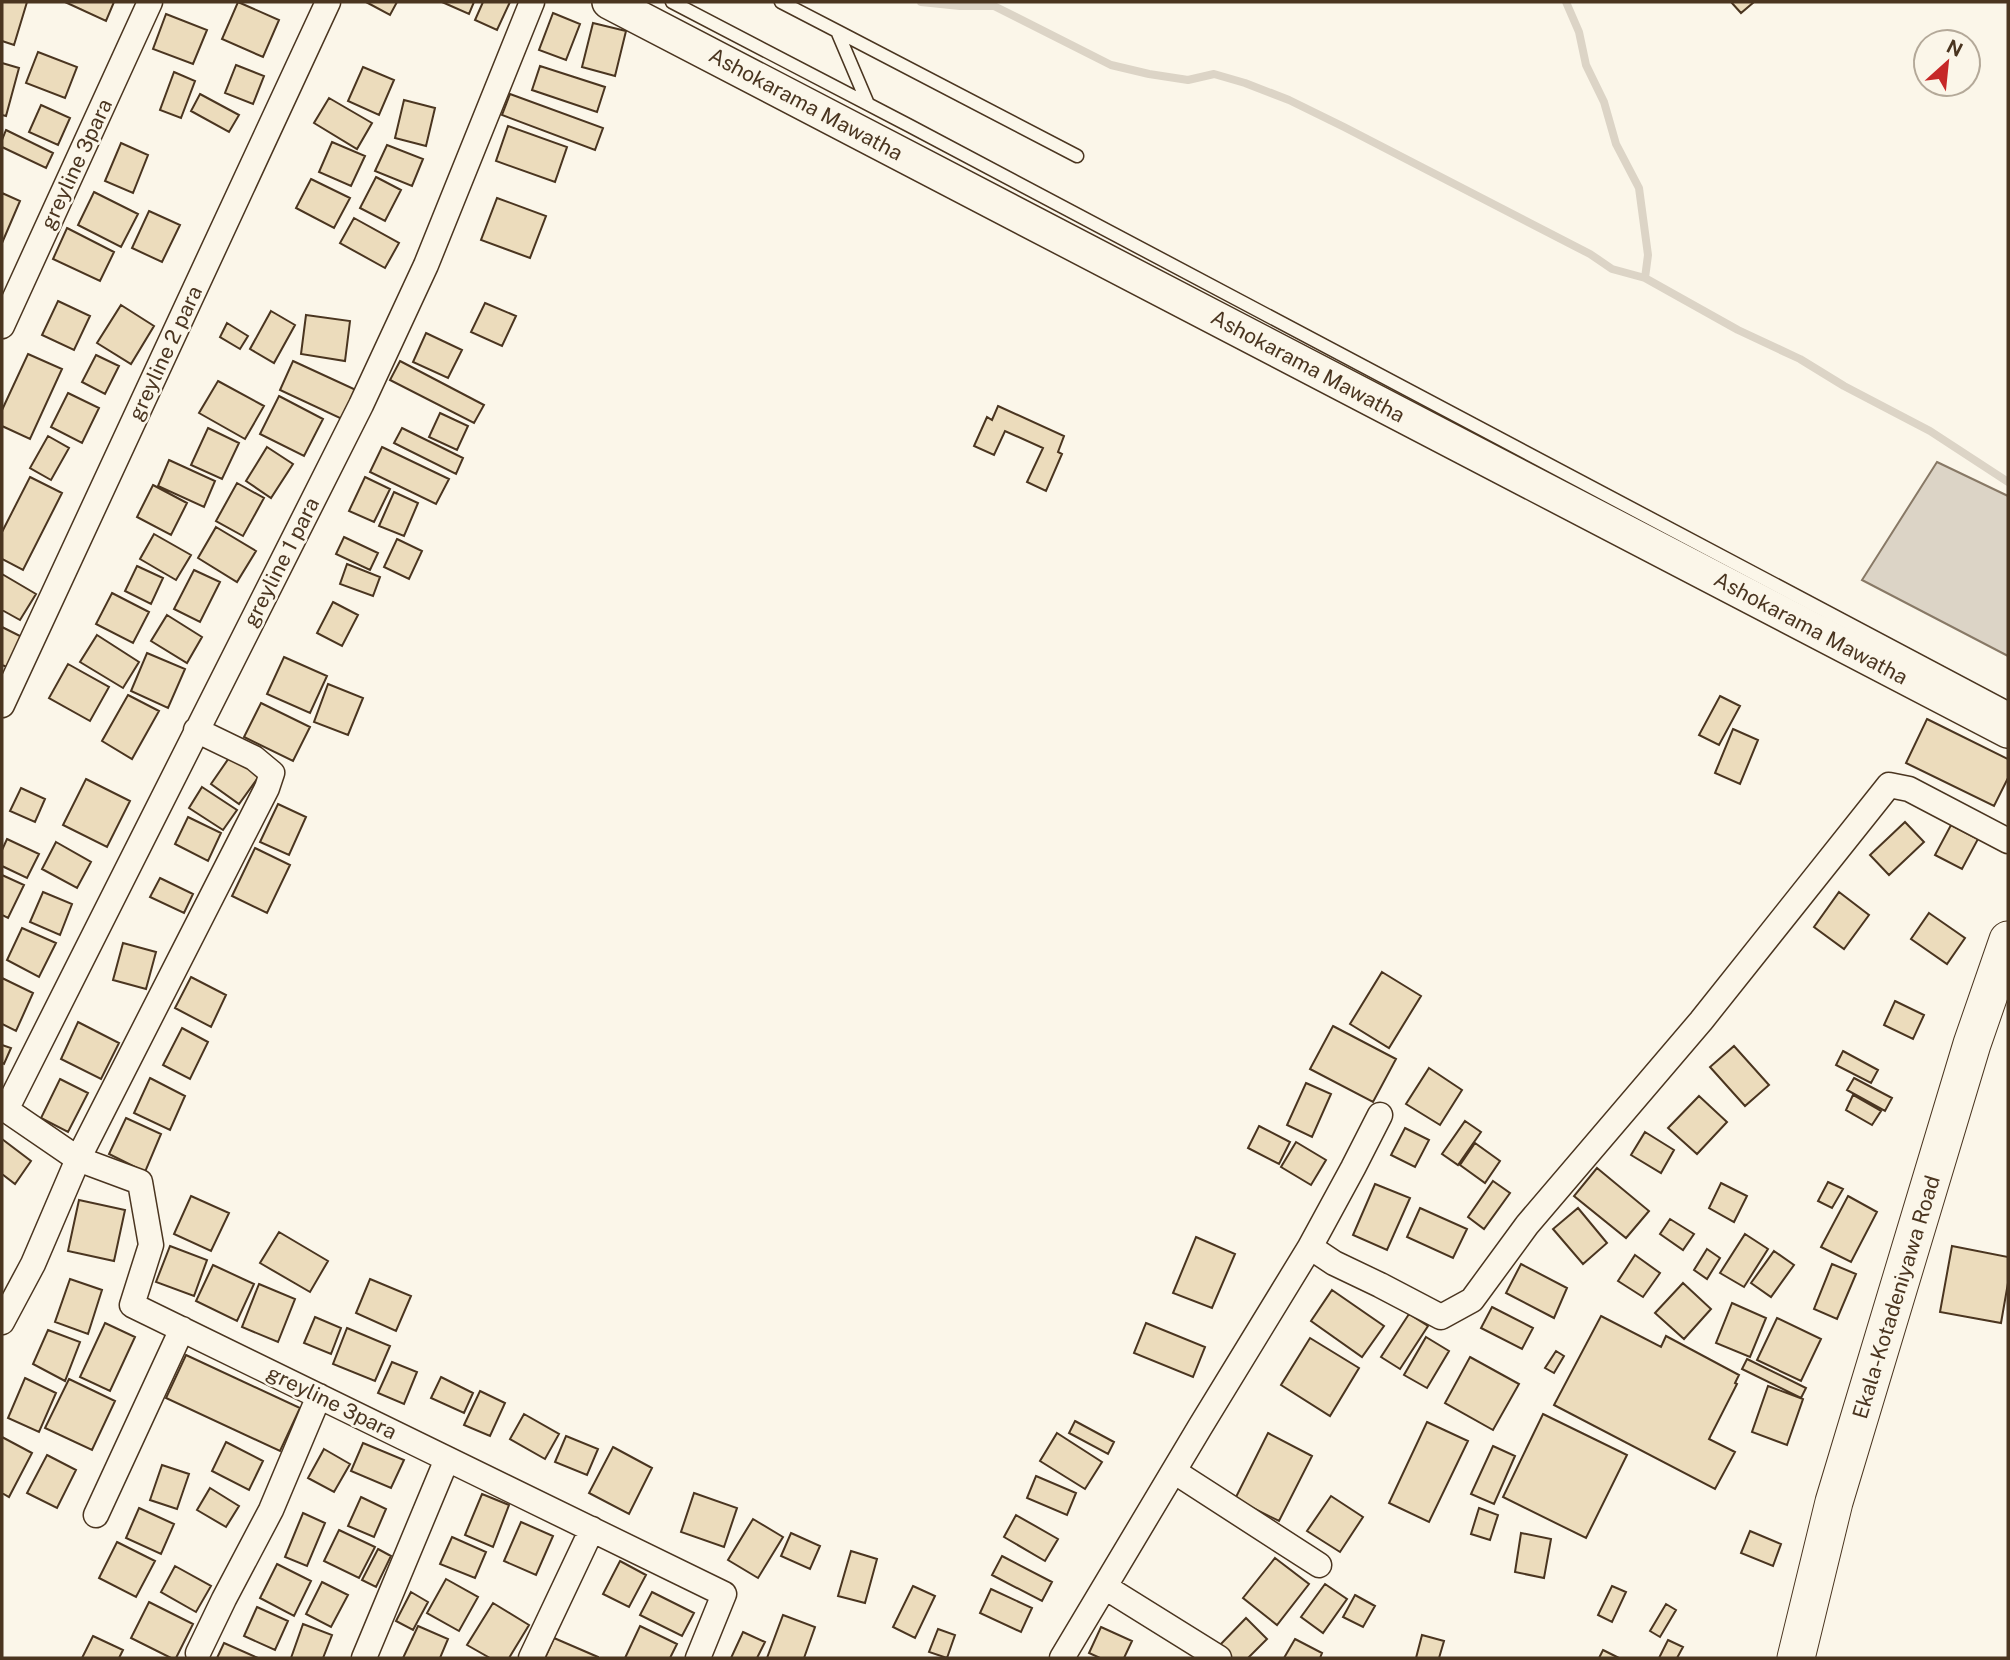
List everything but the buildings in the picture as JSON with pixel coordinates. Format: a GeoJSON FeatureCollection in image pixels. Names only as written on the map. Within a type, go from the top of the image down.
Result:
{"type":"FeatureCollection","features":[{"type":"Feature","properties":{"kind":"main road","name":"Ekala-Kotadeniyawa Road"},"geometry":{"type":"LineString","coordinates":[[1796,1658],[1838,1489],[1972,1044],[2008,940]]}},
{"type":"Feature","properties":{"kind":"street","name":"greyline 3para"},"geometry":{"type":"LineString","coordinates":[[2,326],[150,2]]}},
{"type":"Feature","properties":{"kind":"street","name":"greyline 2 para"},"geometry":{"type":"LineString","coordinates":[[2,705],[328,2]]}},
{"type":"Feature","properties":{"kind":"street","name":"greyline 1 para"},"geometry":{"type":"LineString","coordinates":[[4,1109],[361,405],[426,265],[532,2]]}},
{"type":"Feature","properties":{"kind":"street","name":"Ashokarama Mawatha"},"geometry":{"type":"LineString","coordinates":[[608,2],[2008,731]]}},
{"type":"Feature","properties":{"kind":"street"},"geometry":{"type":"LineString","coordinates":[[2,1322],[33,1264],[78,1159],[267,788],[272,773],[254,758],[196,730]]}},
{"type":"Feature","properties":{"kind":"street"},"geometry":{"type":"LineString","coordinates":[[1310,1247],[1334,1263],[1441,1317],[1472,1300],[1527,1224],[1701,1021],[1889,785],[1909,789],[2008,841]]}},
{"type":"Feature","properties":{"kind":"street","name":"greyline 3para"},"geometry":{"type":"LineString","coordinates":[[4,1109],[78,1159],[139,1182],[150,1245],[132,1305],[724,1594],[698,1658]]}},
{"type":"Feature","properties":{"kind":"street"},"geometry":{"type":"LineString","coordinates":[[1062,1658],[1310,1247],[1380,1115]]}},
{"type":"Feature","properties":{"kind":"street"},"geometry":{"type":"LineString","coordinates":[[96,1515],[182,1329]]}},
{"type":"Feature","properties":{"kind":"street"},"geometry":{"type":"LineString","coordinates":[[198,1653],[271,1510],[319,1396]]}},
{"type":"Feature","properties":{"kind":"street"},"geometry":{"type":"LineString","coordinates":[[364,1658],[447,1458]]}},
{"type":"Feature","properties":{"kind":"street"},"geometry":{"type":"LineString","coordinates":[[1175,1472],[1319,1565]]}},
{"type":"Feature","properties":{"kind":"street"},"geometry":{"type":"LineString","coordinates":[[531,1658],[592,1529]]}},
{"type":"Feature","properties":{"kind":"street"},"geometry":{"type":"LineString","coordinates":[[1105,1587],[1219,1658]]}},
{"type":"Feature","properties":{"kind":"lane"},"geometry":{"type":"LineString","coordinates":[[672,2],[2008,708]]}},
{"type":"Feature","properties":{"kind":"lane"},"geometry":{"type":"LineString","coordinates":[[781,2],[1077,156]]}},
{"type":"Feature","properties":{"kind":"lane"},"geometry":{"type":"LineString","coordinates":[[837,31],[868,104]]}},
{"type":"Feature","properties":{"kind":"shaded area"},"geometry":{"type":"Polygon","coordinates":[[[1937,462],[2008,496],[2008,656],[1862,580],[1937,462]]]}},
{"type":"Feature","properties":{"kind":"waterway"},"geometry":{"type":"LineString","coordinates":[[921,2],[994,6],[1111,65],[1188,80],[1214,74],[1289,100],[1590,254],[1612,269],[1645,278],[1738,330],[1800,359],[1844,386],[1930,431],[2008,482]]}},
{"type":"Feature","properties":{"kind":"waterway"},"geometry":{"type":"LineString","coordinates":[[1566,2],[1579,32],[1586,65],[1604,102],[1616,144],[1639,188],[1648,255],[1645,278]]}}]}
